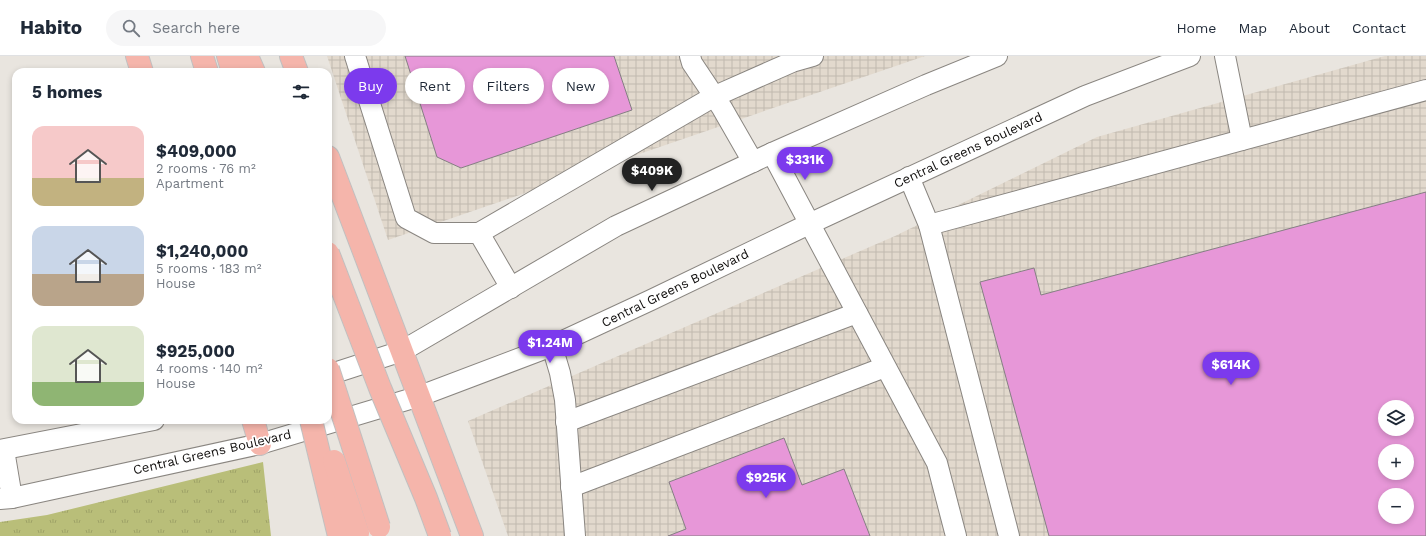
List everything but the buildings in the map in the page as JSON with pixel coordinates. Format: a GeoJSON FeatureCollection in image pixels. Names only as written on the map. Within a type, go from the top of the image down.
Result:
{"type":"FeatureCollection","features":[{"type":"Feature","properties":{"kind":"highway"},"geometry":{"type":"LineString","coordinates":[[137,56],[141,68]]}},
{"type":"Feature","properties":{"kind":"highway"},"geometry":{"type":"LineString","coordinates":[[202,56],[206,68]]}},
{"type":"Feature","properties":{"kind":"highway"},"geometry":{"type":"LineString","coordinates":[[228,56],[232,68]]}},
{"type":"Feature","properties":{"kind":"highway"},"geometry":{"type":"LineString","coordinates":[[247,56],[252,68]]}},
{"type":"Feature","properties":{"kind":"highway"},"geometry":{"type":"LineString","coordinates":[[291,56],[296,68]]}},
{"type":"Feature","properties":{"kind":"highway"},"geometry":{"type":"LineString","coordinates":[[332,167],[472,536]]}},
{"type":"Feature","properties":{"kind":"highway"},"geometry":{"type":"LineString","coordinates":[[332,263],[380,388],[426,498],[440,536]]}},
{"type":"Feature","properties":{"kind":"highway"},"geometry":{"type":"LineString","coordinates":[[332,381],[380,531]]}},
{"type":"Feature","properties":{"kind":"highway"},"geometry":{"type":"LineString","coordinates":[[254,424],[260,444]]}},
{"type":"Feature","properties":{"kind":"highway"},"geometry":{"type":"LineString","coordinates":[[312,424],[352,535]]}},
{"type":"Feature","properties":{"kind":"highway"},"geometry":{"type":"LineString","coordinates":[[322,424],[352,535]]}},
{"type":"Feature","properties":{"kind":"street"},"geometry":{"type":"LineString","coordinates":[[355,56],[406,218],[434,233],[479,233],[714,97],[792,62],[813,56]]}},
{"type":"Feature","properties":{"kind":"street"},"geometry":{"type":"LineString","coordinates":[[690,56],[692,63],[722,108],[753,162]]}},
{"type":"Feature","properties":{"kind":"street"},"geometry":{"type":"LineString","coordinates":[[332,374],[402,351],[616,226],[772,153],[926,85],[997,56]]}},
{"type":"Feature","properties":{"kind":"street","name":"Central Greens Boulevard"},"geometry":{"type":"LineString","coordinates":[[332,422],[420,396],[552,346],[909,177],[1085,96],[1190,56]]}},
{"type":"Feature","properties":{"kind":"street"},"geometry":{"type":"LineString","coordinates":[[1225,56],[1242,140]]}},
{"type":"Feature","properties":{"kind":"street"},"geometry":{"type":"LineString","coordinates":[[929,225],[1426,90]]}},
{"type":"Feature","properties":{"kind":"street"},"geometry":{"type":"LineString","coordinates":[[772,153],[937,463],[956,536]]}},
{"type":"Feature","properties":{"kind":"street"},"geometry":{"type":"LineString","coordinates":[[909,177],[929,225],[1009,536]]}},
{"type":"Feature","properties":{"kind":"street"},"geometry":{"type":"LineString","coordinates":[[479,233],[511,288]]}},
{"type":"Feature","properties":{"kind":"street"},"geometry":{"type":"LineString","coordinates":[[566,422],[857,313]]}},
{"type":"Feature","properties":{"kind":"street"},"geometry":{"type":"LineString","coordinates":[[552,346],[560,373],[565,400],[575,536]]}},
{"type":"Feature","properties":{"kind":"street"},"geometry":{"type":"LineString","coordinates":[[571,487],[886,367]]}},
{"type":"Feature","properties":{"kind":"street"},"geometry":{"type":"LineString","coordinates":[[6,498],[2,450],[134,424]]}},
{"type":"Feature","properties":{"kind":"street","name":"Central Greens Boulevard"},"geometry":{"type":"LineString","coordinates":[[6,498],[260,444],[327,424]]}},
{"type":"Feature","properties":{"kind":"shaded area"},"geometry":{"type":"Polygon","coordinates":[[[327,56],[925,56],[388,240],[327,56]]]}},
{"type":"Feature","properties":{"kind":"shaded area"},"geometry":{"type":"Polygon","coordinates":[[[1385,56],[1426,56],[1426,536],[508,536],[468,421],[895,236],[1097,137],[1385,56]]]}},
{"type":"Feature","properties":{"kind":"green space"},"geometry":{"type":"Polygon","coordinates":[[[263,462],[271,536],[0,536],[0,522],[47,515],[263,462]]]}}]}
